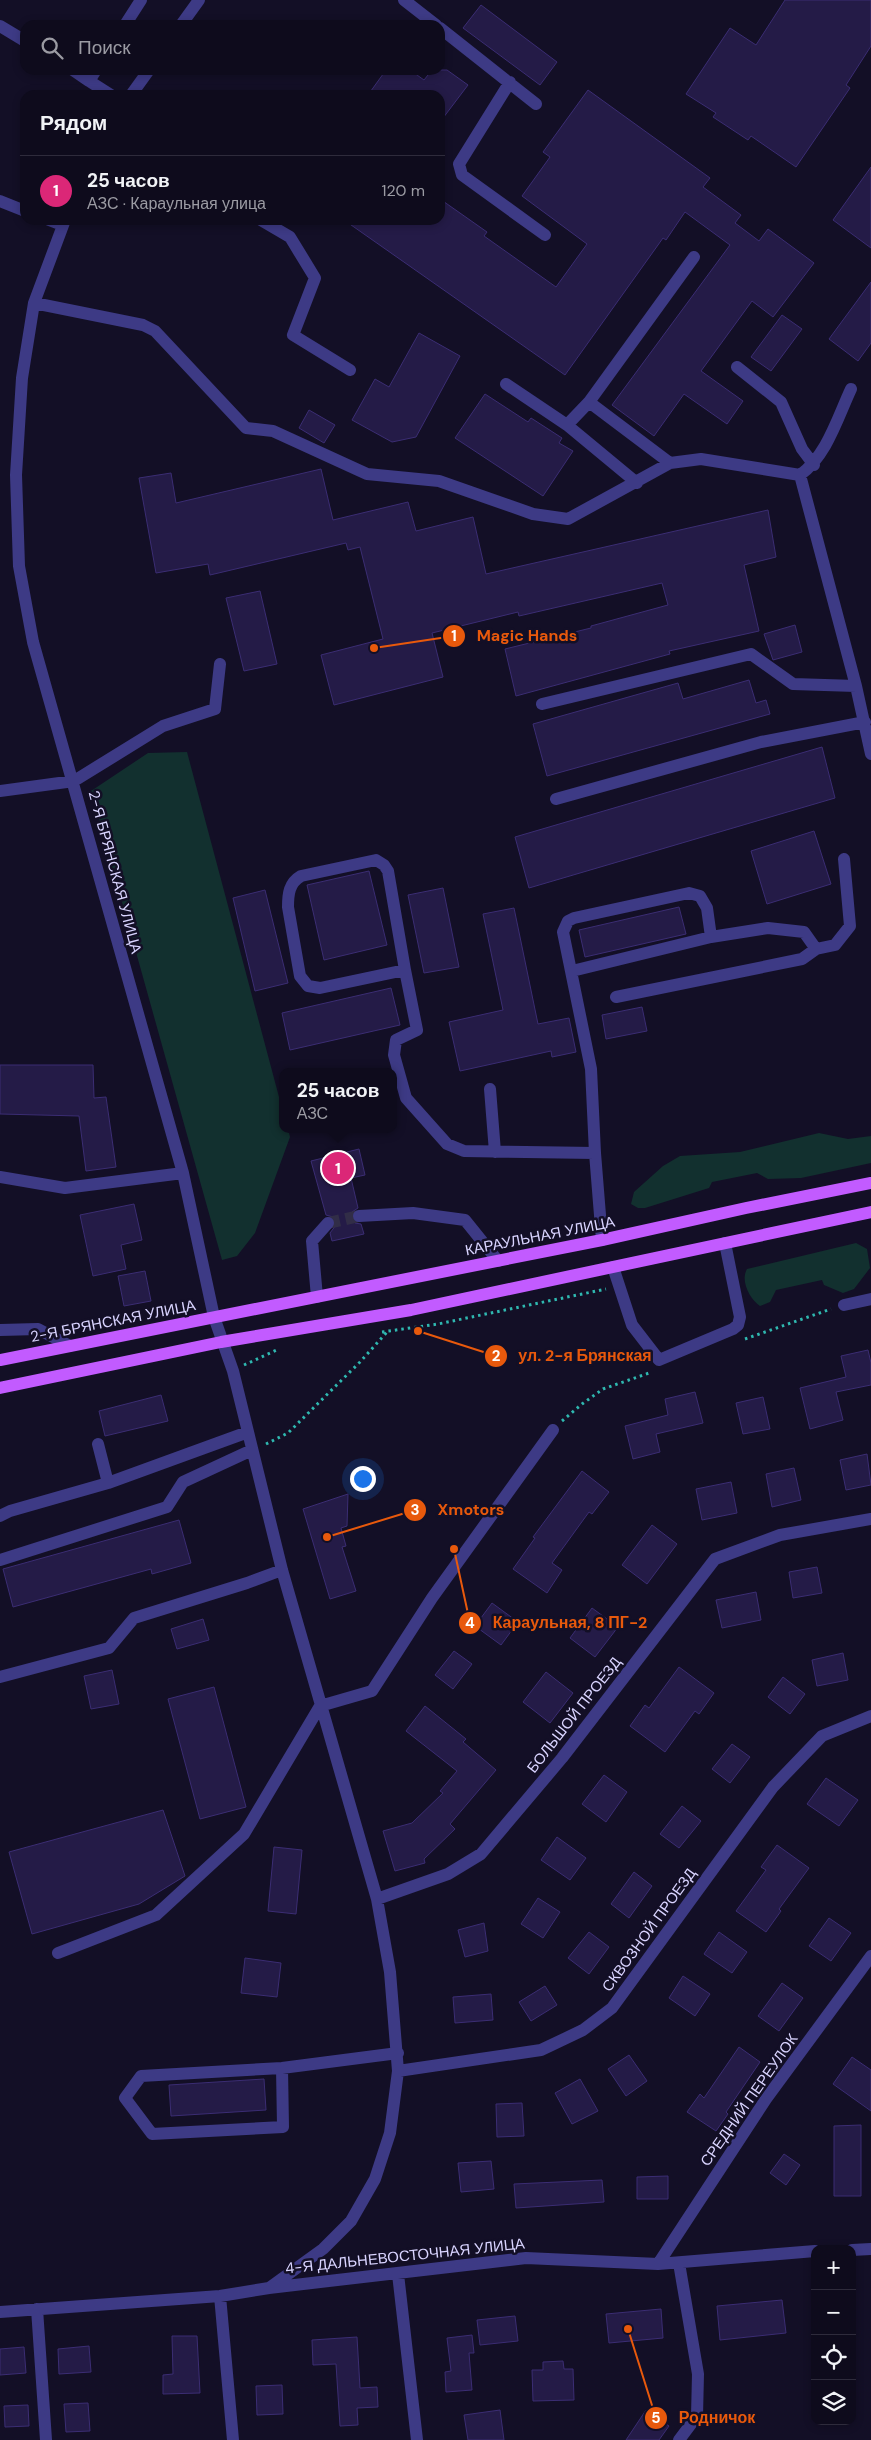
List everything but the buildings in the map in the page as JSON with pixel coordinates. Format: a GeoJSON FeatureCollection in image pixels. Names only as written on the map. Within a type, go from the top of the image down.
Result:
{"type":"FeatureCollection","features":[{"type":"Feature","properties":{"kind":"main road","name":"КАРАУЛЬНАЯ УЛИЦА"},"geometry":{"type":"LineString","coordinates":[[214,1317],[602,1240],[746,1208],[871,1184]]}},
{"type":"Feature","properties":{"kind":"main road"},"geometry":{"type":"LineString","coordinates":[[0,1388],[221,1342],[411,1310],[871,1212]]}},
{"type":"Feature","properties":{"kind":"main road","name":"2-Я БРЯНСКАЯ УЛИЦА"},"geometry":{"type":"LineString","coordinates":[[0,1360],[214,1317]]}},
{"type":"Feature","properties":{"kind":"street"},"geometry":{"type":"LineString","coordinates":[[128,20],[141,0]]}},
{"type":"Feature","properties":{"kind":"street"},"geometry":{"type":"LineString","coordinates":[[185,20],[199,0]]}},
{"type":"Feature","properties":{"kind":"street"},"geometry":{"type":"LineString","coordinates":[[404,0],[430,20]]}},
{"type":"Feature","properties":{"kind":"street"},"geometry":{"type":"LineString","coordinates":[[0,26],[20,38]]}},
{"type":"Feature","properties":{"kind":"street"},"geometry":{"type":"LineString","coordinates":[[445,32],[536,104]]}},
{"type":"Feature","properties":{"kind":"street"},"geometry":{"type":"LineString","coordinates":[[92,75],[106,90]]}},
{"type":"Feature","properties":{"kind":"street"},"geometry":{"type":"LineString","coordinates":[[135,90],[145,75]]}},
{"type":"Feature","properties":{"kind":"street"},"geometry":{"type":"LineString","coordinates":[[510,82],[459,164],[462,175],[545,235]]}},
{"type":"Feature","properties":{"kind":"street"},"geometry":{"type":"LineString","coordinates":[[0,202],[20,209]]}},
{"type":"Feature","properties":{"kind":"street","name":"2-Я БРЯНСКАЯ УЛИЦА"},"geometry":{"type":"LineString","coordinates":[[63,225],[34,303],[22,378],[16,466],[19,566],[33,642],[74,781],[183,1172],[214,1317]]}},
{"type":"Feature","properties":{"kind":"street"},"geometry":{"type":"LineString","coordinates":[[270,225],[290,237],[315,278],[293,335],[350,370]]}},
{"type":"Feature","properties":{"kind":"street"},"geometry":{"type":"LineString","coordinates":[[566,425],[589,402],[694,257]]}},
{"type":"Feature","properties":{"kind":"street"},"geometry":{"type":"LineString","coordinates":[[34,303],[143,325],[155,331],[246,428],[273,431],[367,474],[440,481],[533,514],[568,519],[670,463],[701,459],[800,475],[814,465],[828,440],[851,389]]}},
{"type":"Feature","properties":{"kind":"street"},"geometry":{"type":"LineString","coordinates":[[737,367],[781,402],[802,449],[814,465]]}},
{"type":"Feature","properties":{"kind":"street"},"geometry":{"type":"LineString","coordinates":[[506,384],[566,425],[637,482]]}},
{"type":"Feature","properties":{"kind":"street"},"geometry":{"type":"LineString","coordinates":[[589,402],[670,463]]}},
{"type":"Feature","properties":{"kind":"street"},"geometry":{"type":"LineString","coordinates":[[800,475],[856,686],[871,754]]}},
{"type":"Feature","properties":{"kind":"street"},"geometry":{"type":"LineString","coordinates":[[542,704],[751,654],[793,684],[856,686]]}},
{"type":"Feature","properties":{"kind":"street"},"geometry":{"type":"LineString","coordinates":[[0,791],[74,781],[163,726],[215,710],[220,664]]}},
{"type":"Feature","properties":{"kind":"street"},"geometry":{"type":"LineString","coordinates":[[556,799],[761,742],[865,722]]}},
{"type":"Feature","properties":{"kind":"street"},"geometry":{"type":"LineString","coordinates":[[616,997],[802,959],[816,949],[835,945],[850,926],[844,859]]}},
{"type":"Feature","properties":{"kind":"street"},"geometry":{"type":"LineString","coordinates":[[405,970],[320,988],[308,986],[300,976],[288,907],[288,896],[293,881],[301,876],[376,860],[384,865],[388,871],[417,1030],[396,1040],[394,1055],[406,1098],[447,1144],[464,1151],[595,1153]]}},
{"type":"Feature","properties":{"kind":"street"},"geometry":{"type":"LineString","coordinates":[[602,1240],[591,1069],[563,932],[568,921],[574,918],[690,894],[700,896],[707,908],[710,937]]}},
{"type":"Feature","properties":{"kind":"street"},"geometry":{"type":"LineString","coordinates":[[572,971],[710,937],[768,928],[804,932],[816,949]]}},
{"type":"Feature","properties":{"kind":"street"},"geometry":{"type":"LineString","coordinates":[[490,1089],[495,1152]]}},
{"type":"Feature","properties":{"kind":"street"},"geometry":{"type":"LineString","coordinates":[[0,1177],[65,1188],[183,1172]]}},
{"type":"Feature","properties":{"kind":"street"},"geometry":{"type":"LineString","coordinates":[[359,1216],[413,1213],[465,1220],[498,1260]]}},
{"type":"Feature","properties":{"kind":"street"},"geometry":{"type":"LineString","coordinates":[[317,1297],[312,1240],[328,1223]]}},
{"type":"Feature","properties":{"kind":"street"},"geometry":{"type":"LineString","coordinates":[[612,1267],[632,1325],[659,1360],[733,1329],[738,1325],[740,1317],[725,1243]]}},
{"type":"Feature","properties":{"kind":"street"},"geometry":{"type":"LineString","coordinates":[[844,1305],[871,1299]]}},
{"type":"Feature","properties":{"kind":"street"},"geometry":{"type":"LineString","coordinates":[[214,1317],[232,1371],[282,1570],[376,1899],[390,1972],[398,2053],[398,2071],[390,2133],[375,2179],[351,2221],[323,2249],[269,2288]]}},
{"type":"Feature","properties":{"kind":"street"},"geometry":{"type":"LineString","coordinates":[[0,1330],[38,1329],[70,1346]]}},
{"type":"Feature","properties":{"kind":"street"},"geometry":{"type":"LineString","coordinates":[[58,1953],[156,1915],[244,1834],[320,1706],[372,1692],[432,1598],[552,1430]]}},
{"type":"Feature","properties":{"kind":"street"},"geometry":{"type":"LineString","coordinates":[[0,1516],[10,1511],[108,1483],[248,1432]]}},
{"type":"Feature","properties":{"kind":"street"},"geometry":{"type":"LineString","coordinates":[[98,1444],[108,1483]]}},
{"type":"Feature","properties":{"kind":"street"},"geometry":{"type":"LineString","coordinates":[[0,1560],[168,1507],[183,1482],[252,1450]]}},
{"type":"Feature","properties":{"kind":"street","name":"БОЛЬШОЙ ПРОЕЗД"},"geometry":{"type":"LineString","coordinates":[[376,1899],[448,1874],[481,1854],[562,1758],[715,1559],[780,1535],[871,1519]]}},
{"type":"Feature","properties":{"kind":"street"},"geometry":{"type":"LineString","coordinates":[[0,1677],[109,1648],[134,1618],[247,1583],[282,1570]]}},
{"type":"Feature","properties":{"kind":"street","name":"СКВОЗНОЙ ПРОЕЗД"},"geometry":{"type":"LineString","coordinates":[[398,2071],[541,2050],[582,2030],[612,2008],[773,1786],[822,1736],[871,1716]]}},
{"type":"Feature","properties":{"kind":"street","name":"СРЕДНИЙ ПЕРЕУЛОК"},"geometry":{"type":"LineString","coordinates":[[658,2264],[766,2099],[871,1956]]}},
{"type":"Feature","properties":{"kind":"street"},"geometry":{"type":"LineString","coordinates":[[282,2068],[283,2127],[152,2134],[126,2098],[141,2076],[282,2068],[398,2053]]}},
{"type":"Feature","properties":{"kind":"street"},"geometry":{"type":"LineString","coordinates":[[856,2250],[871,2249]]}},
{"type":"Feature","properties":{"kind":"street","name":"4-Я ДАЛЬНЕВОСТОЧНАЯ УЛИЦА"},"geometry":{"type":"LineString","coordinates":[[0,2312],[220,2296],[269,2288],[526,2258],[658,2264],[811,2251]]}},
{"type":"Feature","properties":{"kind":"street"},"geometry":{"type":"LineString","coordinates":[[679,2263],[698,2374],[696,2416],[679,2440]]}},
{"type":"Feature","properties":{"kind":"street"},"geometry":{"type":"LineString","coordinates":[[398,2274],[418,2440]]}},
{"type":"Feature","properties":{"kind":"street"},"geometry":{"type":"LineString","coordinates":[[220,2296],[233,2440]]}},
{"type":"Feature","properties":{"kind":"street"},"geometry":{"type":"LineString","coordinates":[[38,2309],[46,2440]]}},
{"type":"Feature","properties":{"kind":"path"},"geometry":{"type":"LineString","coordinates":[[378,1332],[438,1324],[618,1287]]}},
{"type":"Feature","properties":{"kind":"path"},"geometry":{"type":"LineString","coordinates":[[252,1450],[288,1433],[360,1362],[387,1331]]}},
{"type":"Feature","properties":{"kind":"path"},"geometry":{"type":"LineString","coordinates":[[232,1371],[287,1345]]}},
{"type":"Feature","properties":{"kind":"green space"},"geometry":{"type":"Polygon","coordinates":[[[187,752],[279,1097],[279,1133],[289,1133],[290,1137],[255,1233],[237,1256],[222,1260],[91,791],[148,753],[187,752]]]}},
{"type":"Feature","properties":{"kind":"green space"},"geometry":{"type":"Polygon","coordinates":[[[819,1133],[848,1139],[871,1136],[871,1163],[801,1178],[768,1179],[757,1173],[712,1182],[709,1188],[645,1208],[638,1208],[631,1204],[634,1192],[663,1166],[680,1156],[740,1152],[819,1133]]]}},
{"type":"Feature","properties":{"kind":"green space"},"geometry":{"type":"Polygon","coordinates":[[[856,1243],[867,1249],[870,1268],[854,1289],[843,1293],[824,1285],[822,1280],[776,1290],[770,1302],[760,1306],[753,1299],[745,1284],[747,1269],[856,1243]]]}},
{"type":"Feature","properties":{"kind":"tunnel"},"geometry":{"type":"LineString","coordinates":[[328,1223],[359,1216]]}},
{"type":"Feature","properties":{"kind":"place","name":"Magic Hands"},"geometry":{"type":"Point","coordinates":[374,648]}},
{"type":"Feature","properties":{"kind":"place","name":"25 часов"},"geometry":{"type":"Point","coordinates":[338,1168]}},
{"type":"Feature","properties":{"kind":"place","name":"ул. 2-я Брянская"},"geometry":{"type":"Point","coordinates":[418,1331]}},
{"type":"Feature","properties":{"kind":"place","name":"Xmotors"},"geometry":{"type":"Point","coordinates":[327,1537]}},
{"type":"Feature","properties":{"kind":"place","name":"Караульная, 8 ПГ-2"},"geometry":{"type":"Point","coordinates":[454,1549]}},
{"type":"Feature","properties":{"kind":"place","name":"Родничок"},"geometry":{"type":"Point","coordinates":[628,2329]}}]}
